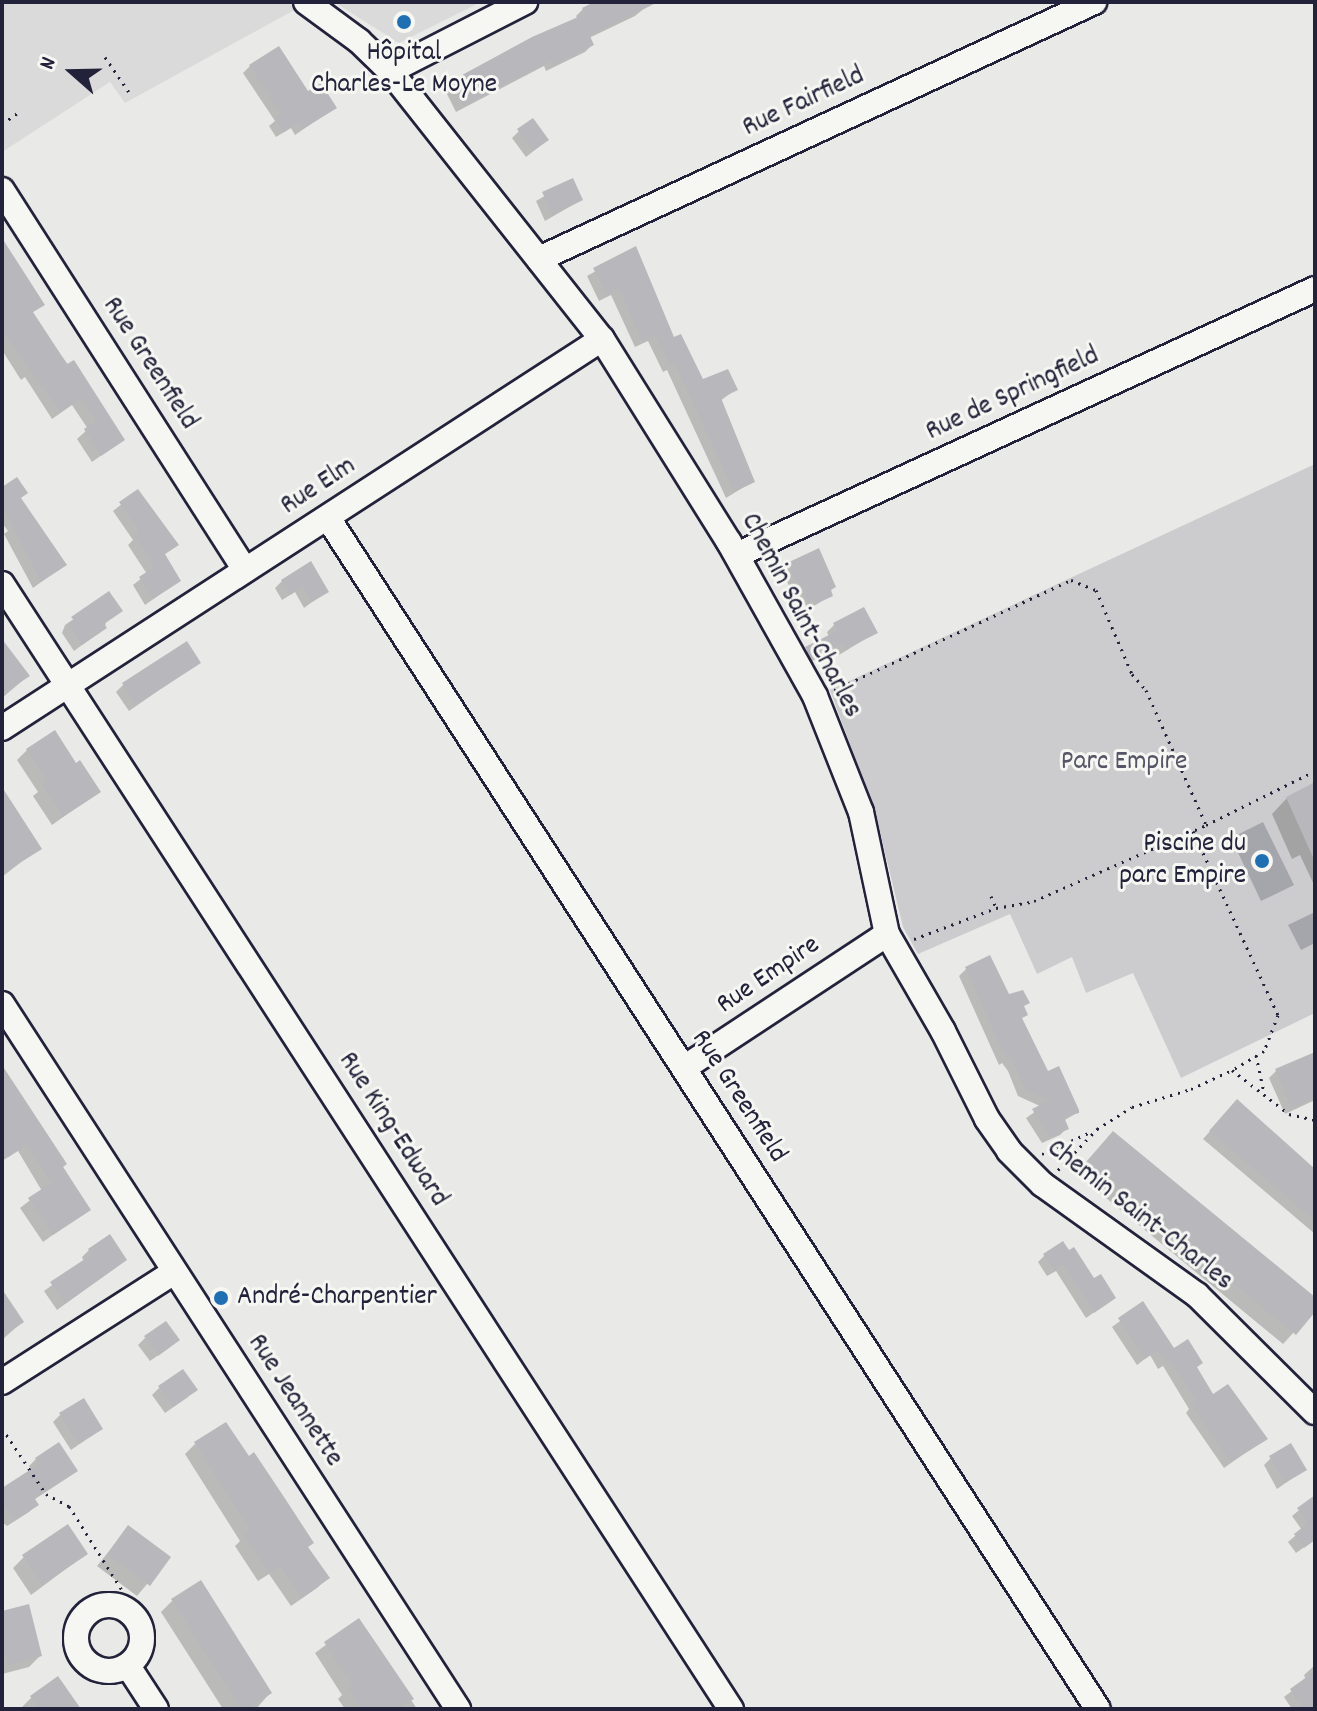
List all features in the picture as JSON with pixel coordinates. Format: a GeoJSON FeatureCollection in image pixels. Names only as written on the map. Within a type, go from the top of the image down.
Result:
{"type":"FeatureCollection","features":[{"type":"Feature","properties":{"kind":"street","name":"Chemin Saint-Charles"},"geometry":{"type":"LineString","coordinates":[[306,2],[359,41],[390,71],[602,339],[737,555],[815,696],[861,812],[898,938],[987,1119],[1009,1151],[1042,1184],[1197,1295],[1315,1412]]}},
{"type":"Feature","properties":{"kind":"street"},"geometry":{"type":"LineString","coordinates":[[390,71],[525,2]]}},
{"type":"Feature","properties":{"kind":"street","name":"Rue Fairfield"},"geometry":{"type":"LineString","coordinates":[[539,259],[1094,2]]}},
{"type":"Feature","properties":{"kind":"street","name":"Rue Greenfield"},"geometry":{"type":"LineString","coordinates":[[2,190],[245,570]]}},
{"type":"Feature","properties":{"kind":"street","name":"Rue de Springfield"},"geometry":{"type":"LineString","coordinates":[[737,555],[1315,289]]}},
{"type":"Feature","properties":{"kind":"street","name":"Rue Elm"},"geometry":{"type":"LineString","coordinates":[[2,728],[602,339]]}},
{"type":"Feature","properties":{"kind":"street","name":"Rue Greenfield"},"geometry":{"type":"LineString","coordinates":[[328,518],[1098,1709]]}},
{"type":"Feature","properties":{"kind":"street","name":"Rue King-Edward"},"geometry":{"type":"LineString","coordinates":[[2,584],[731,1709]]}},
{"type":"Feature","properties":{"kind":"street","name":"Rue Empire"},"geometry":{"type":"LineString","coordinates":[[684,1068],[898,938]]}},
{"type":"Feature","properties":{"kind":"street","name":"Rue Jeannette"},"geometry":{"type":"LineString","coordinates":[[2,1004],[458,1709]]}},
{"type":"Feature","properties":{"kind":"street"},"geometry":{"type":"LineString","coordinates":[[2,1382],[174,1272]]}},
{"type":"Feature","properties":{"kind":"street"},"geometry":{"type":"LineString","coordinates":[[128,1666],[156,1709]]}},
{"type":"Feature","properties":{"kind":"path"},"geometry":{"type":"LineString","coordinates":[[105,57],[129,92]]}},
{"type":"Feature","properties":{"kind":"path"},"geometry":{"type":"LineString","coordinates":[[2,124],[18,113]]}},
{"type":"Feature","properties":{"kind":"path"},"geometry":{"type":"LineString","coordinates":[[827,693],[1071,580],[1096,590],[1132,674],[1146,690],[1206,825]]}},
{"type":"Feature","properties":{"kind":"path"},"geometry":{"type":"LineString","coordinates":[[898,938],[996,908],[1034,901],[1206,825],[1315,771]]}},
{"type":"Feature","properties":{"kind":"path"},"geometry":{"type":"LineString","coordinates":[[1034,1159],[1097,1129],[1132,1107],[1191,1089],[1264,1051],[1278,1015],[1193,831]]}},
{"type":"Feature","properties":{"kind":"path"},"geometry":{"type":"LineString","coordinates":[[991,896],[996,908]]}},
{"type":"Feature","properties":{"kind":"path"},"geometry":{"type":"LineString","coordinates":[[1256,1055],[1264,1096]]}},
{"type":"Feature","properties":{"kind":"path"},"geometry":{"type":"LineString","coordinates":[[1232,1070],[1289,1114],[1315,1120]]}},
{"type":"Feature","properties":{"kind":"path"},"geometry":{"type":"LineString","coordinates":[[1053,1176],[1097,1129]]}},
{"type":"Feature","properties":{"kind":"path"},"geometry":{"type":"LineString","coordinates":[[2,1428],[46,1494],[69,1506],[122,1590]]}},
{"type":"Feature","properties":{"kind":"shaded area"},"geometry":{"type":"Polygon","coordinates":[[[2,2],[288,2],[298,8],[125,103],[110,82],[2,152],[2,2]]]}},
{"type":"Feature","properties":{"kind":"shaded area","name":"Hôpital Charles-Le Moyne"},"geometry":{"type":"Polygon","coordinates":[[[334,2],[481,2],[399,43],[334,2]]]}},
{"type":"Feature","properties":{"kind":"shaded area","name":"Piscine du parc Empire"},"geometry":{"type":"Polygon","coordinates":[[[1263,822],[1294,885],[1261,901],[1231,838],[1263,822]]]}},
{"type":"Feature","properties":{"kind":"shaded area"},"geometry":{"type":"Polygon","coordinates":[[[1315,912],[1315,943],[1301,950],[1288,925],[1315,912]]]}},
{"type":"Feature","properties":{"kind":"green space","name":"Parc Empire"},"geometry":{"type":"Polygon","coordinates":[[[1315,464],[1315,1013],[1181,1078],[1133,973],[1086,993],[1072,957],[1037,974],[1010,914],[918,954],[903,927],[876,815],[830,690],[1315,464]]]}},
{"type":"Feature","properties":{"kind":"building"},"geometry":{"type":"Polygon","coordinates":[[[594,2],[658,2],[590,36],[594,45],[554,65],[551,61],[463,106],[451,81],[532,37],[585,14],[582,8],[594,2]]]}},
{"type":"Feature","properties":{"kind":"building"},"geometry":{"type":"Polygon","coordinates":[[[279,46],[308,91],[321,83],[337,108],[303,129],[299,122],[284,132],[275,118],[281,114],[249,65],[279,46]]]}},
{"type":"Feature","properties":{"kind":"building"},"geometry":{"type":"Polygon","coordinates":[[[533,118],[549,140],[533,151],[517,129],[533,118]]]}},
{"type":"Feature","properties":{"kind":"building"},"geometry":{"type":"Polygon","coordinates":[[[573,178],[583,200],[553,215],[542,192],[573,178]]]}},
{"type":"Feature","properties":{"kind":"building"},"geometry":{"type":"Polygon","coordinates":[[[2,238],[45,305],[33,312],[67,364],[74,360],[125,440],[101,456],[84,429],[96,421],[81,398],[60,412],[2,331],[2,238]]]}},
{"type":"Feature","properties":{"kind":"building"},"geometry":{"type":"Polygon","coordinates":[[[636,246],[674,337],[681,334],[703,379],[728,369],[738,390],[721,398],[755,482],[734,492],[675,364],[670,366],[655,335],[642,341],[619,289],[607,295],[593,268],[636,246]]]}},
{"type":"Feature","properties":{"kind":"building"},"geometry":{"type":"Polygon","coordinates":[[[17,477],[28,493],[21,498],[67,565],[41,582],[2,506],[2,487],[17,477]]]}},
{"type":"Feature","properties":{"kind":"building"},"geometry":{"type":"Polygon","coordinates":[[[138,489],[179,545],[165,554],[181,581],[153,599],[139,577],[154,567],[134,536],[139,532],[119,502],[138,489]]]}},
{"type":"Feature","properties":{"kind":"building"},"geometry":{"type":"Polygon","coordinates":[[[819,548],[836,587],[831,590],[833,596],[816,604],[813,599],[808,602],[787,563],[819,548]]]}},
{"type":"Feature","properties":{"kind":"building"},"geometry":{"type":"Polygon","coordinates":[[[311,561],[329,592],[312,602],[303,587],[290,595],[281,580],[311,561]]]}},
{"type":"Feature","properties":{"kind":"building"},"geometry":{"type":"Polygon","coordinates":[[[109,591],[123,611],[104,624],[107,628],[82,645],[68,624],[74,620],[71,617],[109,591]]]}},
{"type":"Feature","properties":{"kind":"building"},"geometry":{"type":"Polygon","coordinates":[[[864,607],[878,633],[846,649],[844,643],[812,659],[805,647],[837,631],[833,623],[864,607]]]}},
{"type":"Feature","properties":{"kind":"building"},"geometry":{"type":"Polygon","coordinates":[[[2,639],[30,676],[2,694],[2,639]]]}},
{"type":"Feature","properties":{"kind":"building"},"geometry":{"type":"Polygon","coordinates":[[[187,641],[201,663],[136,705],[122,683],[187,641]]]}},
{"type":"Feature","properties":{"kind":"building"},"geometry":{"type":"Polygon","coordinates":[[[55,730],[76,763],[80,760],[101,792],[63,817],[42,785],[47,781],[26,749],[55,730]]]}},
{"type":"Feature","properties":{"kind":"building"},"geometry":{"type":"Polygon","coordinates":[[[1315,782],[1315,862],[1286,797],[1315,782]]]}},
{"type":"Feature","properties":{"kind":"building"},"geometry":{"type":"Polygon","coordinates":[[[2,787],[42,849],[2,874],[2,787]]]}},
{"type":"Feature","properties":{"kind":"building"},"geometry":{"type":"Polygon","coordinates":[[[990,955],[1009,994],[1023,990],[1030,1003],[1024,1006],[1028,1015],[1022,1018],[1048,1071],[1059,1066],[1079,1110],[1079,1113],[1064,1117],[1069,1129],[1050,1137],[1032,1109],[1050,1100],[1025,1090],[1010,1057],[1006,1059],[965,967],[990,955]]]}},
{"type":"Feature","properties":{"kind":"building"},"geometry":{"type":"Polygon","coordinates":[[[1315,1052],[1315,1098],[1292,1108],[1275,1069],[1315,1052]]]}},
{"type":"Feature","properties":{"kind":"building"},"geometry":{"type":"Polygon","coordinates":[[[2,1065],[67,1164],[63,1167],[91,1210],[53,1235],[28,1198],[51,1183],[27,1144],[8,1157],[2,1148],[2,1065]]]}},
{"type":"Feature","properties":{"kind":"building"},"geometry":{"type":"Polygon","coordinates":[[[1237,1099],[1315,1169],[1315,1221],[1209,1131],[1237,1099]]]}},
{"type":"Feature","properties":{"kind":"building"},"geometry":{"type":"Polygon","coordinates":[[[1113,1131],[1315,1297],[1315,1312],[1296,1335],[1086,1162],[1113,1131]]]}},
{"type":"Feature","properties":{"kind":"building"},"geometry":{"type":"Polygon","coordinates":[[[110,1234],[127,1260],[65,1304],[50,1282],[91,1255],[88,1249],[110,1234]]]}},
{"type":"Feature","properties":{"kind":"building"},"geometry":{"type":"Polygon","coordinates":[[[1063,1241],[1069,1250],[1074,1247],[1094,1278],[1101,1274],[1116,1298],[1094,1313],[1063,1265],[1055,1271],[1043,1254],[1063,1241]]]}},
{"type":"Feature","properties":{"kind":"building"},"geometry":{"type":"Polygon","coordinates":[[[2,1289],[24,1322],[2,1337],[2,1289]]]}},
{"type":"Feature","properties":{"kind":"building"},"geometry":{"type":"Polygon","coordinates":[[[1143,1301],[1174,1348],[1188,1339],[1203,1363],[1197,1367],[1213,1394],[1228,1384],[1268,1439],[1231,1462],[1191,1404],[1196,1401],[1170,1361],[1166,1363],[1158,1350],[1145,1359],[1118,1318],[1143,1301]]]}},
{"type":"Feature","properties":{"kind":"building"},"geometry":{"type":"Polygon","coordinates":[[[166,1321],[180,1340],[158,1356],[144,1336],[166,1321]]]}},
{"type":"Feature","properties":{"kind":"building"},"geometry":{"type":"Polygon","coordinates":[[[183,1369],[198,1390],[173,1407],[158,1386],[183,1369]]]}},
{"type":"Feature","properties":{"kind":"building"},"geometry":{"type":"Polygon","coordinates":[[[84,1398],[103,1429],[79,1444],[59,1413],[84,1398]]]}},
{"type":"Feature","properties":{"kind":"building"},"geometry":{"type":"Polygon","coordinates":[[[226,1422],[249,1456],[254,1452],[286,1500],[314,1543],[308,1547],[330,1578],[302,1598],[280,1566],[269,1573],[244,1534],[250,1530],[194,1442],[226,1422]]]}},
{"type":"Feature","properties":{"kind":"building"},"geometry":{"type":"Polygon","coordinates":[[[59,1442],[78,1471],[35,1499],[39,1505],[14,1521],[2,1501],[2,1488],[39,1464],[35,1458],[59,1442]]]}},
{"type":"Feature","properties":{"kind":"building"},"geometry":{"type":"Polygon","coordinates":[[[1291,1443],[1307,1470],[1285,1483],[1269,1456],[1291,1443]]]}},
{"type":"Feature","properties":{"kind":"building"},"geometry":{"type":"Polygon","coordinates":[[[1315,1495],[1315,1540],[1304,1548],[1294,1534],[1308,1523],[1297,1508],[1315,1495]]]}},
{"type":"Feature","properties":{"kind":"building"},"geometry":{"type":"Polygon","coordinates":[[[68,1524],[88,1554],[42,1585],[22,1555],[68,1524]]]}},
{"type":"Feature","properties":{"kind":"building"},"geometry":{"type":"Polygon","coordinates":[[[128,1525],[171,1557],[150,1586],[107,1554],[128,1525]]]}},
{"type":"Feature","properties":{"kind":"building"},"geometry":{"type":"Polygon","coordinates":[[[201,1580],[272,1693],[248,1709],[241,1709],[171,1599],[201,1580]]]}},
{"type":"Feature","properties":{"kind":"building"},"geometry":{"type":"Polygon","coordinates":[[[29,1604],[42,1656],[8,1665],[2,1640],[2,1611],[29,1604]]]}},
{"type":"Feature","properties":{"kind":"building"},"geometry":{"type":"Polygon","coordinates":[[[359,1618],[414,1699],[397,1709],[361,1709],[347,1687],[352,1684],[324,1642],[359,1618]]]}},
{"type":"Feature","properties":{"kind":"building"},"geometry":{"type":"Polygon","coordinates":[[[1315,1671],[1315,1709],[1303,1709],[1290,1689],[1315,1671]]]}},
{"type":"Feature","properties":{"kind":"building"},"geometry":{"type":"Polygon","coordinates":[[[58,1676],[81,1709],[39,1709],[30,1696],[58,1676]]]}},
{"type":"Feature","properties":{"kind":"place","name":"Hôpital Charles-Le Moyne"},"geometry":{"type":"Point","coordinates":[404,22]}},
{"type":"Feature","properties":{"kind":"place","name":"Piscine du parc Empire"},"geometry":{"type":"Point","coordinates":[1262,861]}},
{"type":"Feature","properties":{"kind":"place","name":"André-Charpentier"},"geometry":{"type":"Point","coordinates":[221,1298]}}]}
